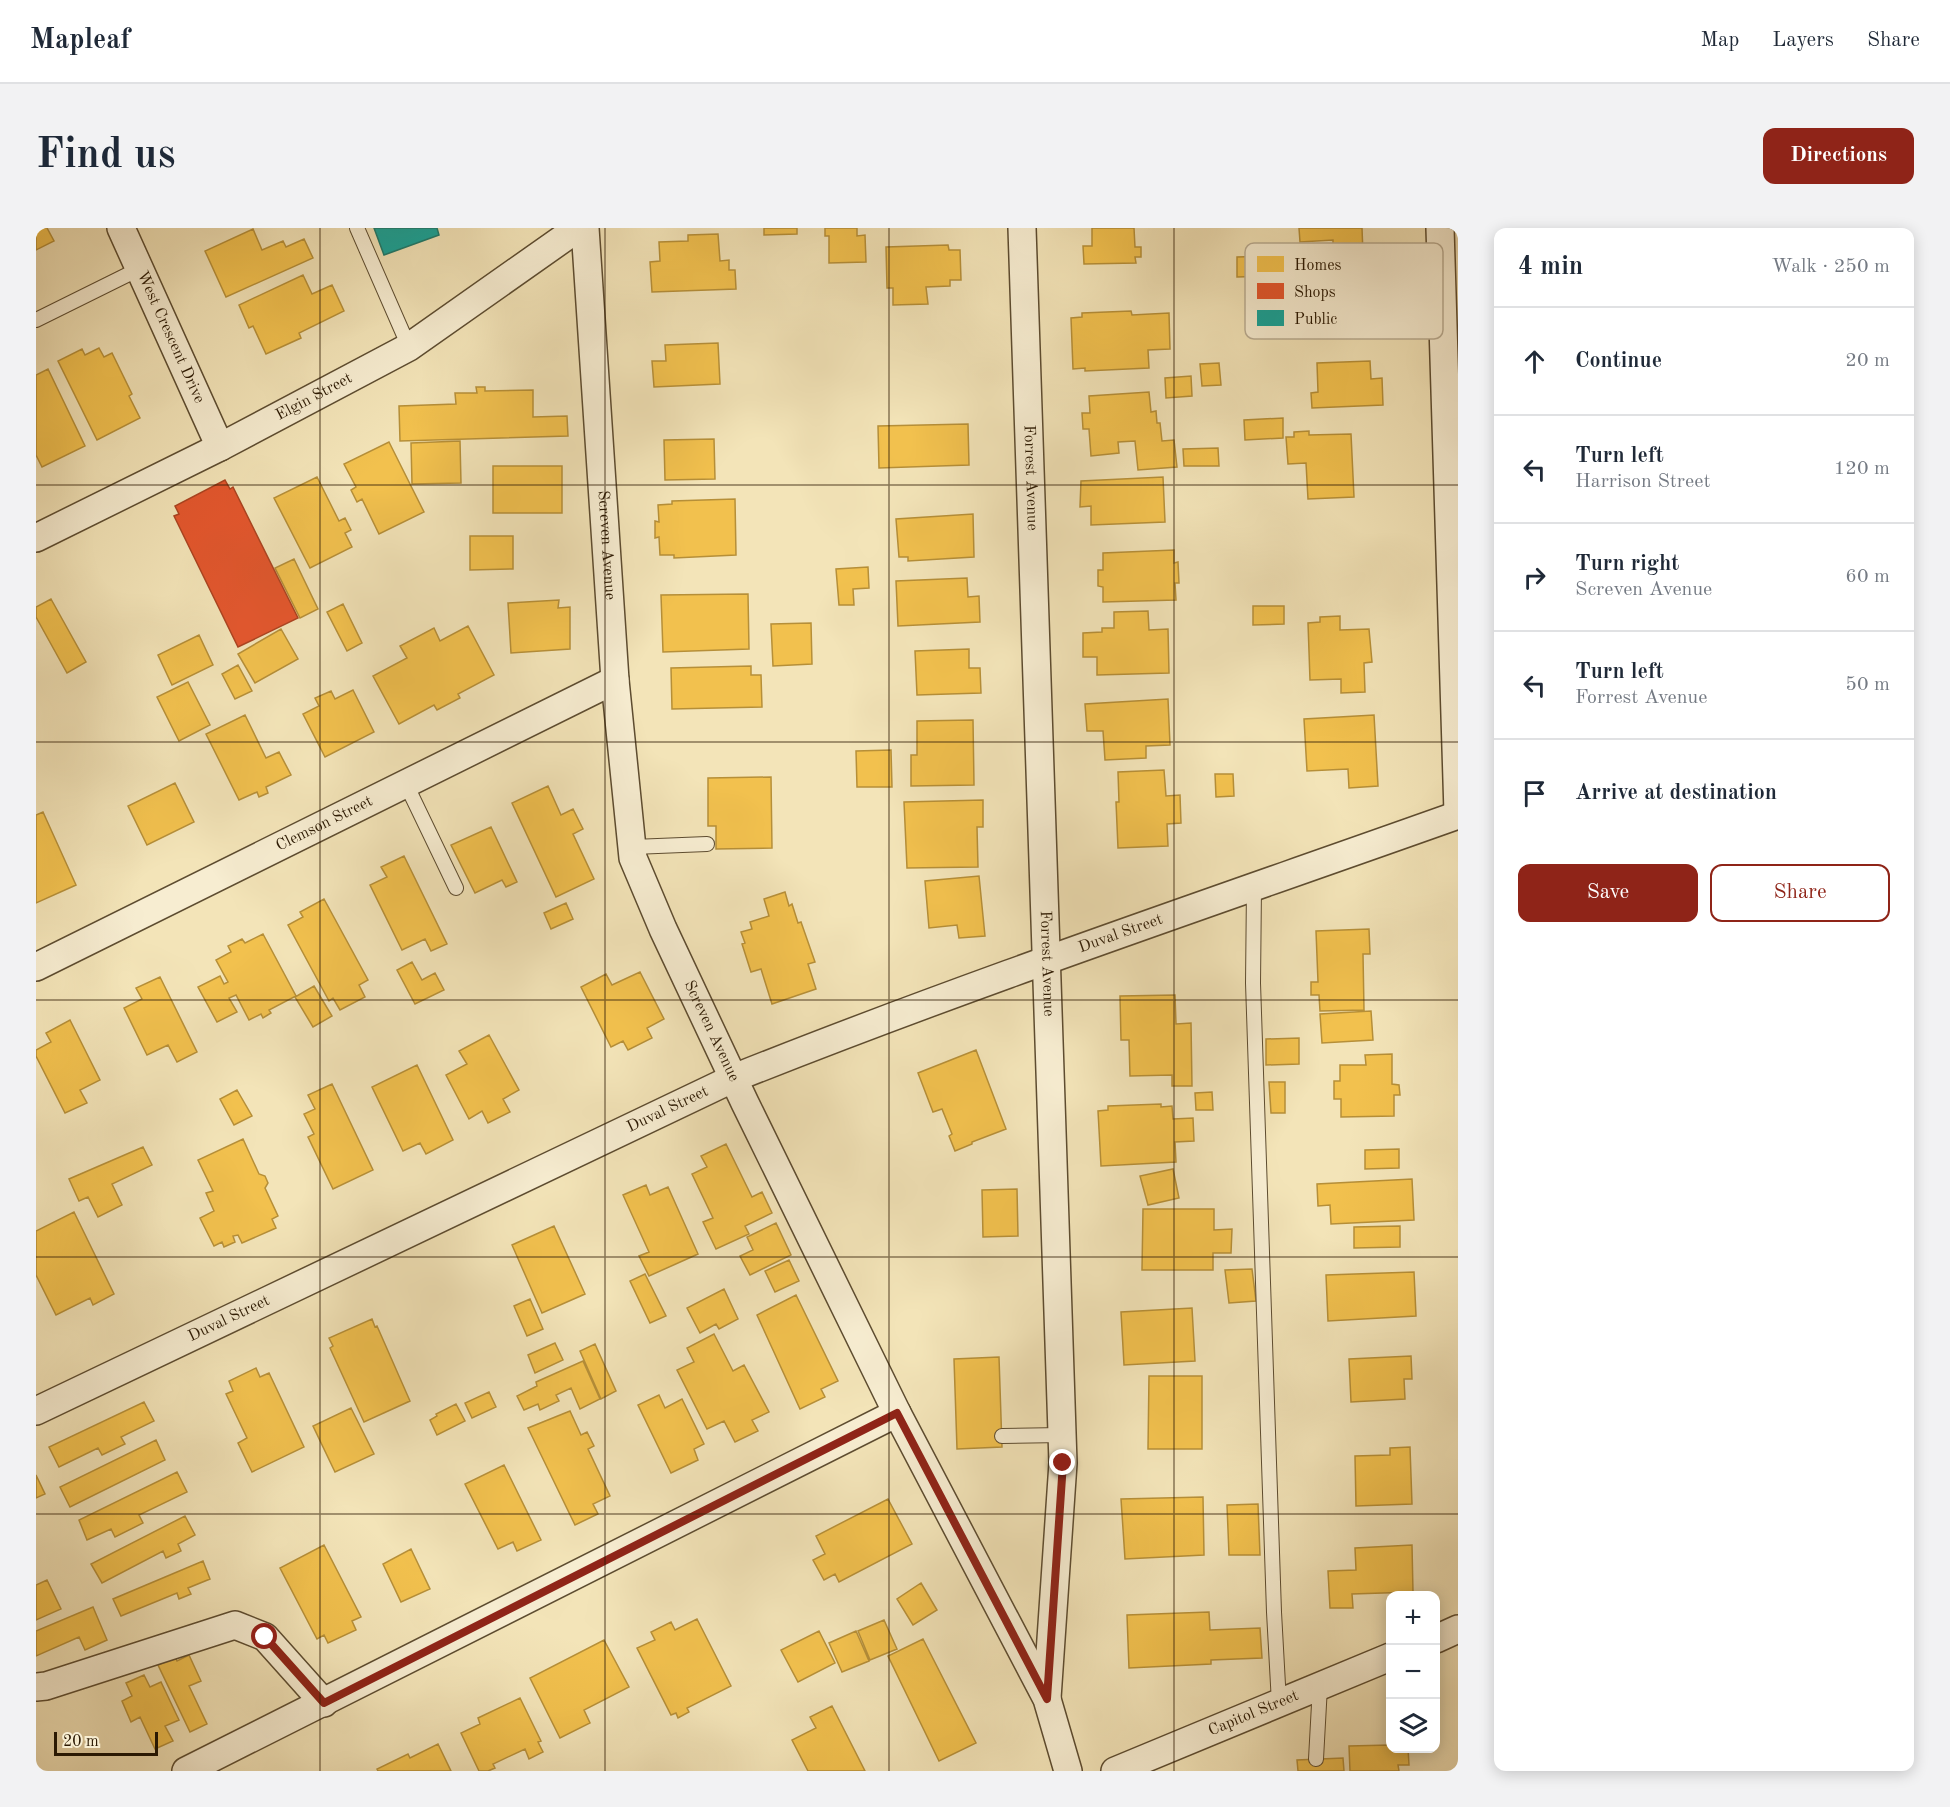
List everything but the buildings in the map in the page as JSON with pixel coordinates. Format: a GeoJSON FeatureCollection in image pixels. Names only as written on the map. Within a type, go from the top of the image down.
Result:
{"type":"FeatureCollection","features":[{"type":"Feature","properties":{"kind":"street","name":"West Crescent Drive"},"geometry":{"type":"LineString","coordinates":[[121,228],[220,447]]}},
{"type":"Feature","properties":{"kind":"street","name":"Elgin Street"},"geometry":{"type":"LineString","coordinates":[[36,538],[220,447],[409,347],[578,228]]}},
{"type":"Feature","properties":{"kind":"street","name":"Screven Avenue"},"geometry":{"type":"LineString","coordinates":[[585,228],[615,680],[633,858],[663,929],[897,1413],[1047,1699],[1068,1771]]}},
{"type":"Feature","properties":{"kind":"street","name":"Forrest Avenue"},"geometry":{"type":"LineString","coordinates":[[1022,228],[1063,1463],[1047,1699]]}},
{"type":"Feature","properties":{"kind":"street"},"geometry":{"type":"LineString","coordinates":[[1440,228],[1440,243]]}},
{"type":"Feature","properties":{"kind":"street"},"geometry":{"type":"LineString","coordinates":[[1443,326],[1458,814]]}},
{"type":"Feature","properties":{"kind":"street","name":"Clemson Street"},"geometry":{"type":"LineString","coordinates":[[36,967],[615,680]]}},
{"type":"Feature","properties":{"kind":"street","name":"Duval Street"},"geometry":{"type":"LineString","coordinates":[[36,1411],[734,1078],[1046,961],[1458,814]]}},
{"type":"Feature","properties":{"kind":"street"},"geometry":{"type":"LineString","coordinates":[[186,1771],[897,1413]]}},
{"type":"Feature","properties":{"kind":"street"},"geometry":{"type":"LineString","coordinates":[[36,1687],[46,1686],[235,1625],[265,1637],[324,1703]]}},
{"type":"Feature","properties":{"kind":"street"},"geometry":{"type":"LineString","coordinates":[[1440,1637],[1458,1629]]}},
{"type":"Feature","properties":{"kind":"street","name":"Capitol Street"},"geometry":{"type":"LineString","coordinates":[[1115,1771],[1386,1659]]}},
{"type":"Feature","properties":{"kind":"lane"},"geometry":{"type":"LineString","coordinates":[[357,228],[409,347]]}},
{"type":"Feature","properties":{"kind":"lane"},"geometry":{"type":"LineString","coordinates":[[36,320],[140,269]]}},
{"type":"Feature","properties":{"kind":"lane"},"geometry":{"type":"LineString","coordinates":[[406,784],[456,888]]}},
{"type":"Feature","properties":{"kind":"lane"},"geometry":{"type":"LineString","coordinates":[[633,847],[707,844]]}},
{"type":"Feature","properties":{"kind":"lane"},"geometry":{"type":"LineString","coordinates":[[1254,887],[1253,983],[1279,1703]]}},
{"type":"Feature","properties":{"kind":"lane"},"geometry":{"type":"LineString","coordinates":[[1002,1436],[1062,1435]]}},
{"type":"Feature","properties":{"kind":"lane"},"geometry":{"type":"LineString","coordinates":[[1316,1759],[1320,1686]]}},
{"type":"Feature","properties":{"kind":"route"},"geometry":{"type":"LineString","coordinates":[[265,1637],[324,1703],[897,1413],[1047,1699],[1063,1463]]}}]}
